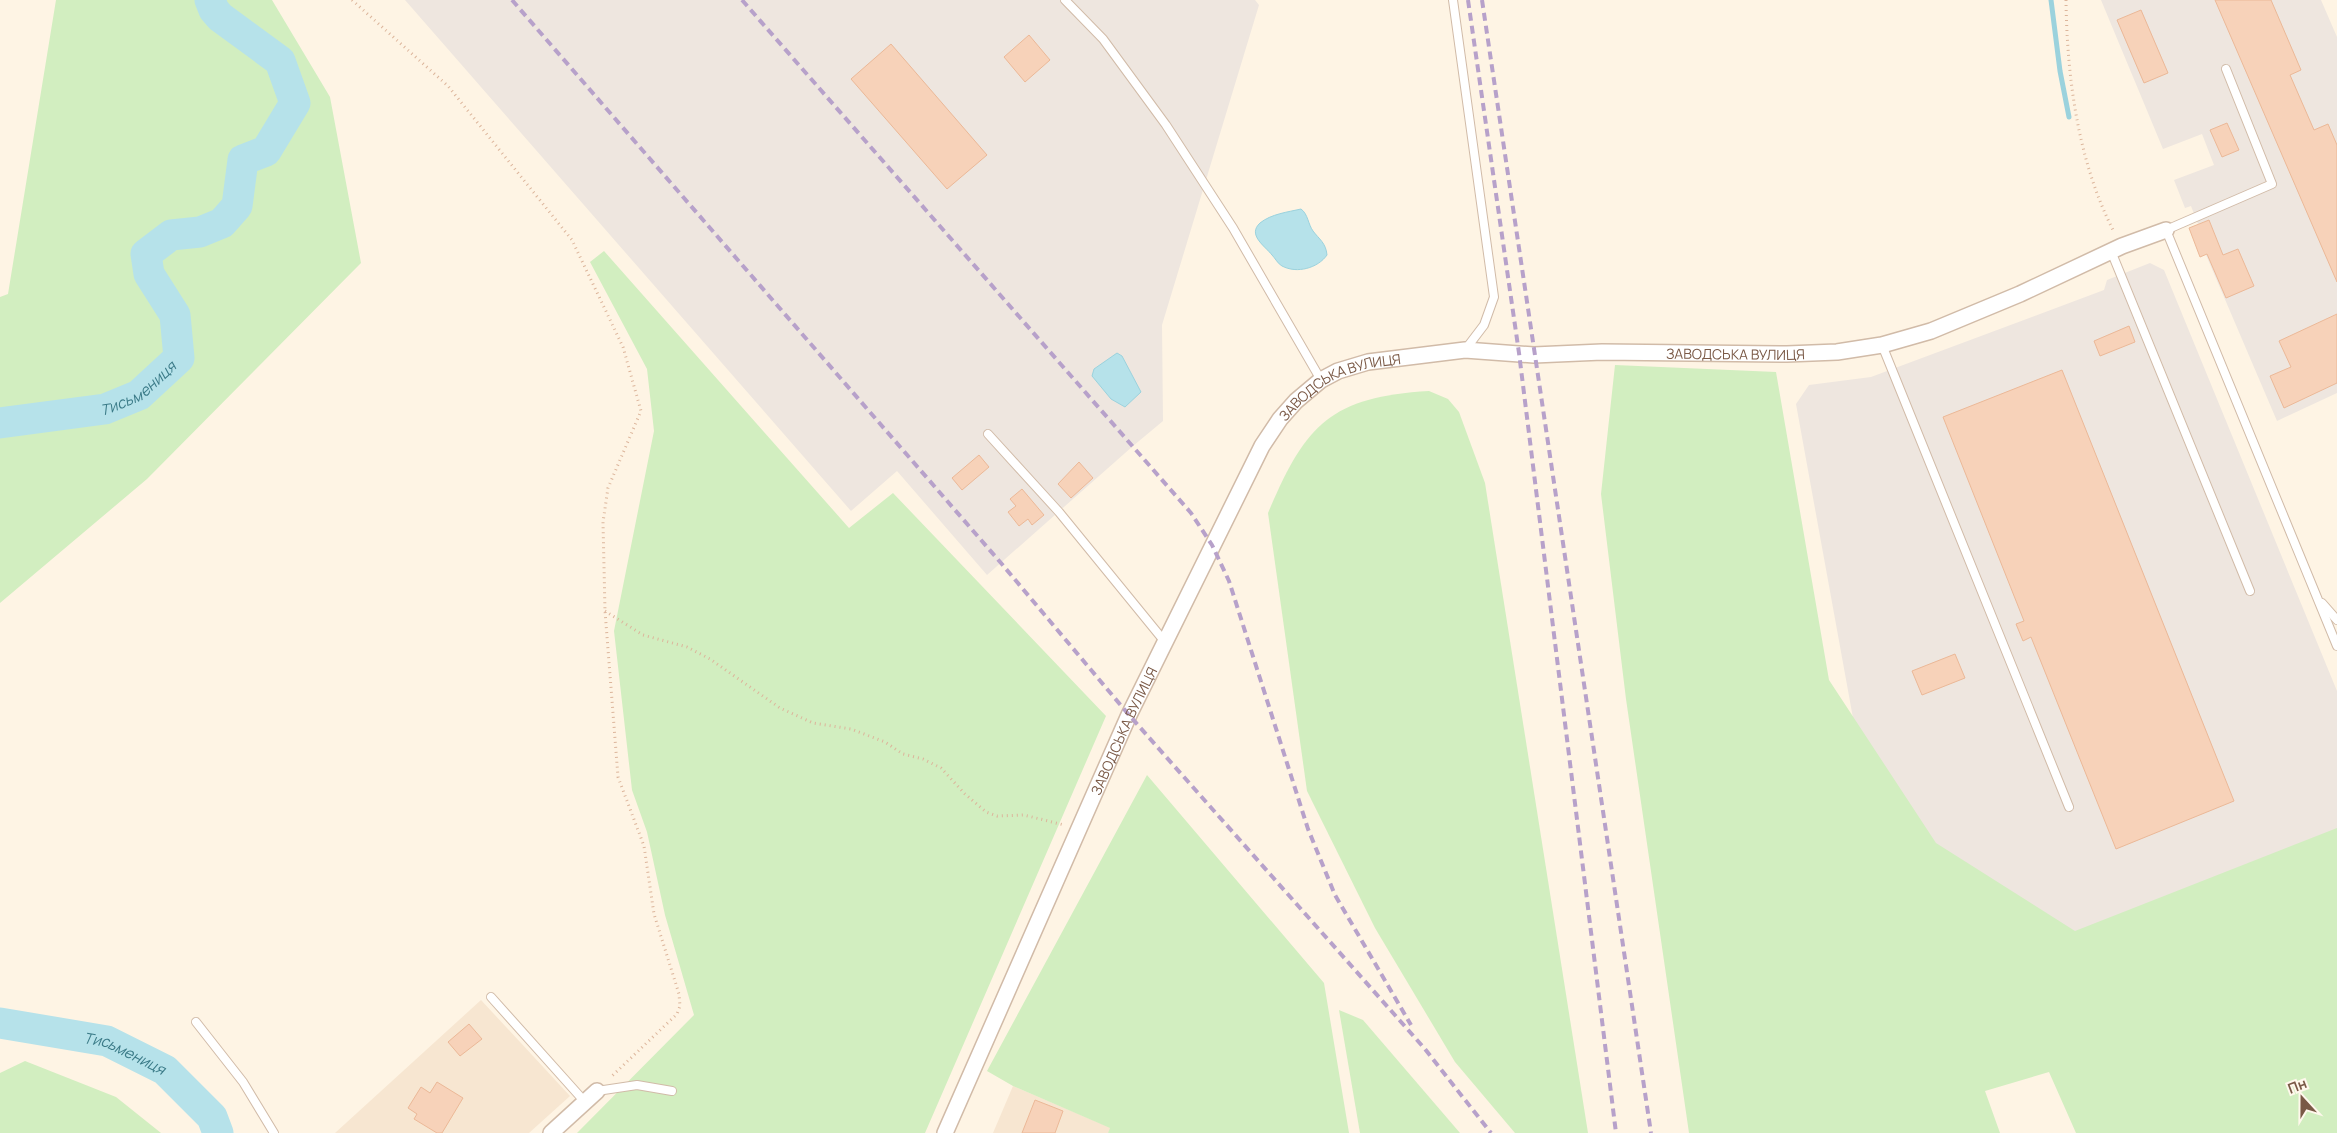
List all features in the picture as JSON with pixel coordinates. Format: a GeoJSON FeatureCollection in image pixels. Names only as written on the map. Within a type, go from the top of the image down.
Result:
{"type":"FeatureCollection","features":[{"type":"Feature","properties":{"kind":"street","name":"ЗАВОДСЬКА ВУЛИЦЯ"},"geometry":{"type":"LineString","coordinates":[[945,1133],[1130,715],[1262,446],[1280,419],[1296,400],[1321,380],[1338,371],[1368,362],[1465,350],[1534,355],[1602,352],[1787,354],[1837,352],[1882,345],[1949,324],[2020,294],[2116,249],[2166,230]]}},
{"type":"Feature","properties":{"kind":"street"},"geometry":{"type":"LineString","coordinates":[[551,1133],[597,1090]]}},
{"type":"Feature","properties":{"kind":"lane"},"geometry":{"type":"LineString","coordinates":[[1065,0],[1103,39],[1166,125],[1233,228],[1321,380]]}},
{"type":"Feature","properties":{"kind":"lane"},"geometry":{"type":"LineString","coordinates":[[1453,0],[1494,297],[1484,325],[1465,350]]}},
{"type":"Feature","properties":{"kind":"lane"},"geometry":{"type":"LineString","coordinates":[[2226,69],[2272,184],[2166,230],[2337,646]]}},
{"type":"Feature","properties":{"kind":"lane"},"geometry":{"type":"LineString","coordinates":[[2116,249],[2250,591]]}},
{"type":"Feature","properties":{"kind":"lane"},"geometry":{"type":"LineString","coordinates":[[1882,345],[2069,808]]}},
{"type":"Feature","properties":{"kind":"lane"},"geometry":{"type":"LineString","coordinates":[[988,434],[1059,512],[1165,642]]}},
{"type":"Feature","properties":{"kind":"lane"},"geometry":{"type":"LineString","coordinates":[[2316,596],[2337,620]]}},
{"type":"Feature","properties":{"kind":"lane"},"geometry":{"type":"LineString","coordinates":[[491,997],[586,1102]]}},
{"type":"Feature","properties":{"kind":"lane"},"geometry":{"type":"LineString","coordinates":[[196,1022],[243,1082],[274,1133]]}},
{"type":"Feature","properties":{"kind":"lane"},"geometry":{"type":"LineString","coordinates":[[597,1090],[637,1085],[672,1091]]}},
{"type":"Feature","properties":{"kind":"path"},"geometry":{"type":"LineString","coordinates":[[352,0],[448,86],[572,240],[623,347],[641,411],[608,488],[603,522],[605,611],[618,777],[644,846],[654,914],[679,994],[680,1006],[677,1014],[597,1090]]}},
{"type":"Feature","properties":{"kind":"path"},"geometry":{"type":"LineString","coordinates":[[2066,0],[2067,42],[2080,138],[2116,249]]}},
{"type":"Feature","properties":{"kind":"path"},"geometry":{"type":"LineString","coordinates":[[605,611],[643,635],[687,647],[710,659],[780,708],[813,724],[851,729],[885,742],[903,754],[923,759],[942,768],[965,794],[986,812],[997,816],[1031,816],[1054,821],[1079,830]]}},
{"type":"Feature","properties":{"kind":"shaded area"},"geometry":{"type":"Polygon","coordinates":[[[405,0],[1255,0],[1259,5],[1162,325],[1163,421],[987,575],[897,471],[851,511],[405,0]]]}},
{"type":"Feature","properties":{"kind":"shaded area"},"geometry":{"type":"Polygon","coordinates":[[[2101,0],[2321,0],[2337,37],[2337,393],[2277,421],[2206,255],[2220,249],[2209,220],[2198,224],[2191,206],[2185,208],[2174,180],[2214,165],[2202,134],[2163,149],[2101,0]]]}},
{"type":"Feature","properties":{"kind":"shaded area"},"geometry":{"type":"Polygon","coordinates":[[[2150,263],[2164,270],[2337,691],[2337,961],[1920,1087],[1796,404],[1809,385],[1871,377],[2104,290],[2107,280],[2150,263]]]}},
{"type":"Feature","properties":{"kind":"shaded area"},"geometry":{"type":"Polygon","coordinates":[[[481,1000],[570,1096],[529,1133],[335,1133],[481,1000]]]}},
{"type":"Feature","properties":{"kind":"shaded area"},"geometry":{"type":"Polygon","coordinates":[[[1013,1086],[1111,1128],[1108,1133],[993,1133],[1013,1086]]]}},
{"type":"Feature","properties":{"kind":"green space"},"geometry":{"type":"Polygon","coordinates":[[[56,0],[272,0],[330,97],[361,263],[147,479],[0,603],[0,297],[8,294],[56,0]]]}},
{"type":"Feature","properties":{"kind":"green space"},"geometry":{"type":"Polygon","coordinates":[[[604,251],[849,528],[893,493],[1106,716],[925,1133],[577,1133],[694,1015],[665,915],[647,832],[632,790],[614,631],[654,431],[647,369],[590,262],[604,251]]]}},
{"type":"Feature","properties":{"kind":"green space"},"geometry":{"type":"Polygon","coordinates":[[[1615,365],[1776,372],[1829,680],[1936,843],[2075,931],[2337,828],[2337,1133],[2076,1133],[2049,1072],[1985,1091],[2000,1133],[1689,1133],[1626,699],[1601,494],[1615,365]]]}},
{"type":"Feature","properties":{"kind":"green space"},"geometry":{"type":"Polygon","coordinates":[[[1429,391],[1448,399],[1459,412],[1485,483],[1588,1133],[1515,1133],[1455,1062],[1375,928],[1307,791],[1268,513],[1281,483],[1295,458],[1309,437],[1325,421],[1344,409],[1367,400],[1395,394],[1429,391]]]}},
{"type":"Feature","properties":{"kind":"green space"},"geometry":{"type":"Polygon","coordinates":[[[1147,775],[1324,983],[1349,1133],[1108,1133],[1110,1128],[1013,1086],[987,1071],[1147,775]]]}},
{"type":"Feature","properties":{"kind":"green space"},"geometry":{"type":"Polygon","coordinates":[[[1339,1010],[1363,1020],[1460,1133],[1360,1133],[1339,1010]]]}},
{"type":"Feature","properties":{"kind":"green space"},"geometry":{"type":"Polygon","coordinates":[[[25,1061],[116,1097],[161,1133],[0,1133],[0,1073],[25,1061]]]}},
{"type":"Feature","properties":{"kind":"water"},"geometry":{"type":"Polygon","coordinates":[[[1301,209],[1313,231],[1324,244],[1327,255],[1323,260],[1307,268],[1288,268],[1279,264],[1258,240],[1255,232],[1256,227],[1269,217],[1301,209]]]}},
{"type":"Feature","properties":{"kind":"water"},"geometry":{"type":"Polygon","coordinates":[[[1117,353],[1122,356],[1141,392],[1125,407],[1111,399],[1092,376],[1094,369],[1117,353]]]}},
{"type":"Feature","properties":{"kind":"building"},"geometry":{"type":"Polygon","coordinates":[[[2215,0],[2271,0],[2301,70],[2290,75],[2314,130],[2328,124],[2337,145],[2337,282],[2215,0]]]}},
{"type":"Feature","properties":{"kind":"building"},"geometry":{"type":"Polygon","coordinates":[[[2141,10],[2168,73],[2144,83],[2117,20],[2141,10]]]}},
{"type":"Feature","properties":{"kind":"building"},"geometry":{"type":"Polygon","coordinates":[[[1029,35],[1050,60],[1025,82],[1004,57],[1029,35]]]}},
{"type":"Feature","properties":{"kind":"building"},"geometry":{"type":"Polygon","coordinates":[[[891,44],[987,155],[947,189],[851,79],[891,44]]]}},
{"type":"Feature","properties":{"kind":"building"},"geometry":{"type":"Polygon","coordinates":[[[2227,123],[2239,150],[2222,157],[2210,130],[2227,123]]]}},
{"type":"Feature","properties":{"kind":"building"},"geometry":{"type":"Polygon","coordinates":[[[2209,220],[2223,255],[2238,249],[2254,286],[2226,298],[2207,254],[2200,257],[2189,228],[2209,220]]]}},
{"type":"Feature","properties":{"kind":"building"},"geometry":{"type":"Polygon","coordinates":[[[2337,314],[2337,383],[2284,408],[2270,376],[2291,367],[2279,341],[2337,314]]]}},
{"type":"Feature","properties":{"kind":"building"},"geometry":{"type":"Polygon","coordinates":[[[2129,326],[2135,342],[2100,356],[2094,341],[2129,326]]]}},
{"type":"Feature","properties":{"kind":"building"},"geometry":{"type":"Polygon","coordinates":[[[2062,370],[2234,801],[2116,849],[2031,637],[2023,641],[2016,624],[2024,621],[1943,417],[2062,370]]]}},
{"type":"Feature","properties":{"kind":"building"},"geometry":{"type":"Polygon","coordinates":[[[979,455],[989,467],[962,490],[952,478],[979,455]]]}},
{"type":"Feature","properties":{"kind":"building"},"geometry":{"type":"Polygon","coordinates":[[[1079,462],[1093,478],[1071,498],[1058,484],[1079,462]]]}},
{"type":"Feature","properties":{"kind":"building"},"geometry":{"type":"Polygon","coordinates":[[[1022,489],[1044,515],[1032,525],[1028,519],[1019,526],[1008,512],[1016,506],[1010,499],[1022,489]]]}},
{"type":"Feature","properties":{"kind":"building"},"geometry":{"type":"Polygon","coordinates":[[[1955,654],[1965,678],[1922,695],[1912,671],[1955,654]]]}},
{"type":"Feature","properties":{"kind":"building"},"geometry":{"type":"Polygon","coordinates":[[[469,1024],[482,1039],[460,1056],[448,1042],[469,1024]]]}},
{"type":"Feature","properties":{"kind":"building"},"geometry":{"type":"Polygon","coordinates":[[[437,1082],[463,1098],[442,1133],[437,1133],[414,1119],[417,1114],[408,1108],[421,1087],[430,1093],[437,1082]]]}},
{"type":"Feature","properties":{"kind":"building"},"geometry":{"type":"Polygon","coordinates":[[[1035,1100],[1063,1111],[1055,1133],[1022,1133],[1035,1100]]]}},
{"type":"Feature","properties":{"kind":"waterway","name":"Тисьмениця"},"geometry":{"type":"LineString","coordinates":[[0,423],[105,409],[139,395],[179,358],[175,315],[149,274],[146,254],[171,235],[200,232],[222,223],[237,206],[243,160],[266,151],[295,103],[280,61],[220,17],[214,10],[210,0]]}},
{"type":"Feature","properties":{"kind":"waterway"},"geometry":{"type":"LineString","coordinates":[[2051,0],[2060,71],[2069,117]]}},
{"type":"Feature","properties":{"kind":"waterway","name":"Тисьмениця"},"geometry":{"type":"LineString","coordinates":[[0,1023],[107,1041],[165,1070],[212,1117],[218,1133]]}},
{"type":"Feature","properties":{"kind":"railway"},"geometry":{"type":"LineString","coordinates":[[512,0],[1001,563],[1129,715],[1425,1049],[1491,1133]]}},
{"type":"Feature","properties":{"kind":"railway"},"geometry":{"type":"LineString","coordinates":[[742,0],[1191,513],[1212,545],[1229,581],[1308,829],[1335,895],[1411,1025]]}},
{"type":"Feature","properties":{"kind":"railway"},"geometry":{"type":"LineString","coordinates":[[1468,0],[1519,353],[1616,1133]]}},
{"type":"Feature","properties":{"kind":"railway"},"geometry":{"type":"LineString","coordinates":[[1482,0],[1651,1133]]}}]}
